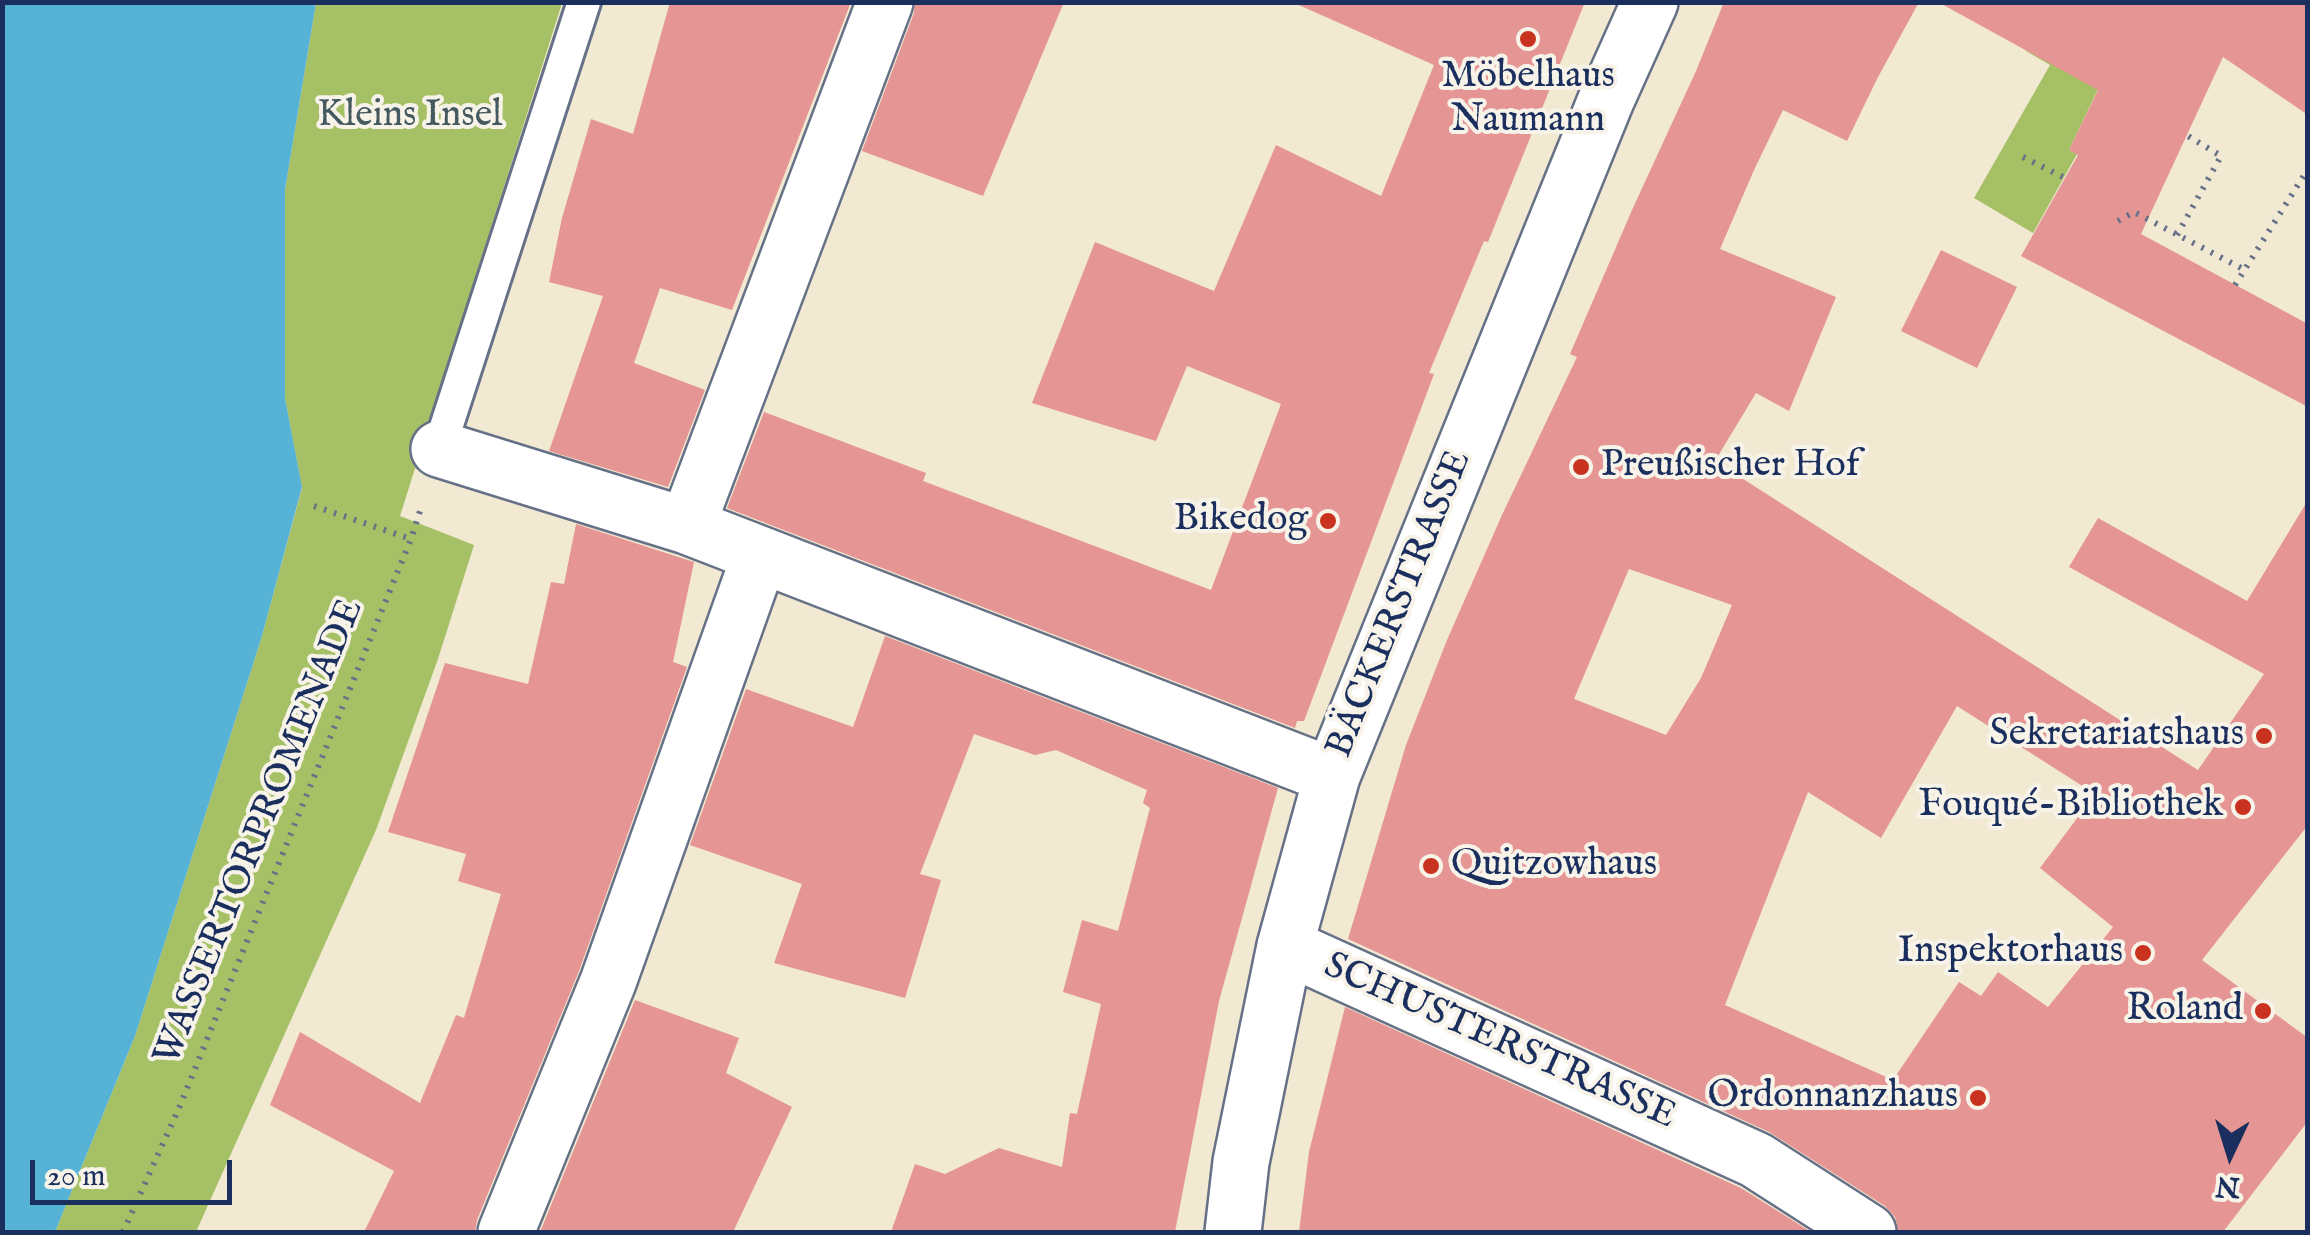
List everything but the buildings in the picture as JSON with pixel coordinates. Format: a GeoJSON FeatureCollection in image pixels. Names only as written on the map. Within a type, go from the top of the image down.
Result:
{"type":"FeatureCollection","features":[{"type":"Feature","properties":{"kind":"street"},"geometry":{"type":"LineString","coordinates":[[687,526],[885,2]]}},
{"type":"Feature","properties":{"kind":"street","name":"BÄCKERSTRASSE"},"geometry":{"type":"LineString","coordinates":[[1233,1232],[1240,1162],[1286,946],[1332,776],[1606,100],[1650,2]]}},
{"type":"Feature","properties":{"kind":"street"},"geometry":{"type":"LineString","coordinates":[[439,450],[687,526],[1332,776]]}},
{"type":"Feature","properties":{"kind":"street"},"geometry":{"type":"LineString","coordinates":[[506,1232],[608,982],[760,554]]}},
{"type":"Feature","properties":{"kind":"street","name":"SCHUSTERSTRASSE"},"geometry":{"type":"LineString","coordinates":[[1286,946],[1756,1160],[1868,1232]]}},
{"type":"Feature","properties":{"kind":"lane"},"geometry":{"type":"LineString","coordinates":[[439,450],[584,2]]}},
{"type":"Feature","properties":{"kind":"path"},"geometry":{"type":"LineString","coordinates":[[2177,235],[2222,156],[2188,136]]}},
{"type":"Feature","properties":{"kind":"path"},"geometry":{"type":"LineString","coordinates":[[2023,157],[2065,178]]}},
{"type":"Feature","properties":{"kind":"path"},"geometry":{"type":"LineString","coordinates":[[2235,285],[2308,169]]}},
{"type":"Feature","properties":{"kind":"path"},"geometry":{"type":"LineString","coordinates":[[2124,208],[2245,270]]}},
{"type":"Feature","properties":{"kind":"path"},"geometry":{"type":"LineString","coordinates":[[2118,222],[2134,212]]}},
{"type":"Feature","properties":{"kind":"path","name":"WASSERTORPROMENADE"},"geometry":{"type":"LineString","coordinates":[[122,1232],[179,1108],[411,539],[439,450]]}},
{"type":"Feature","properties":{"kind":"path"},"geometry":{"type":"LineString","coordinates":[[314,506],[411,539]]}},
{"type":"Feature","properties":{"kind":"green space","name":"Kleins Insel"},"geometry":{"type":"Polygon","coordinates":[[[316,3],[562,3],[400,516],[474,545],[438,659],[376,830],[196,1232],[55,1232],[135,1036],[262,636],[302,488],[285,398],[285,190],[316,3]]]}},
{"type":"Feature","properties":{"kind":"green space"},"geometry":{"type":"Polygon","coordinates":[[[2049,3],[2101,83],[2069,150],[2077,154],[2033,233],[1974,198],[2050,65],[2026,51],[2049,3]]]}},
{"type":"Feature","properties":{"kind":"water"},"geometry":{"type":"Polygon","coordinates":[[[2,3],[316,3],[285,190],[285,398],[302,487],[262,636],[135,1036],[55,1232],[2,1232],[2,3]]]}},
{"type":"Feature","properties":{"kind":"place","name":"Möbelhaus Naumann"},"geometry":{"type":"Point","coordinates":[1528,39]}},
{"type":"Feature","properties":{"kind":"place","name":"Preußischer Hof"},"geometry":{"type":"Point","coordinates":[1581,467]}},
{"type":"Feature","properties":{"kind":"place","name":"Bikedog"},"geometry":{"type":"Point","coordinates":[1328,521]}},
{"type":"Feature","properties":{"kind":"place","name":"Sekretariatshaus"},"geometry":{"type":"Point","coordinates":[2264,736]}},
{"type":"Feature","properties":{"kind":"place","name":"Fouqué-Bibliothek"},"geometry":{"type":"Point","coordinates":[2243,807]}},
{"type":"Feature","properties":{"kind":"place","name":"Quitzowhaus"},"geometry":{"type":"Point","coordinates":[1431,866]}},
{"type":"Feature","properties":{"kind":"place","name":"Inspektorhaus"},"geometry":{"type":"Point","coordinates":[2143,953]}},
{"type":"Feature","properties":{"kind":"place","name":"Roland"},"geometry":{"type":"Point","coordinates":[2263,1011]}},
{"type":"Feature","properties":{"kind":"place","name":"Ordonnanzhaus"},"geometry":{"type":"Point","coordinates":[1978,1098]}}]}
